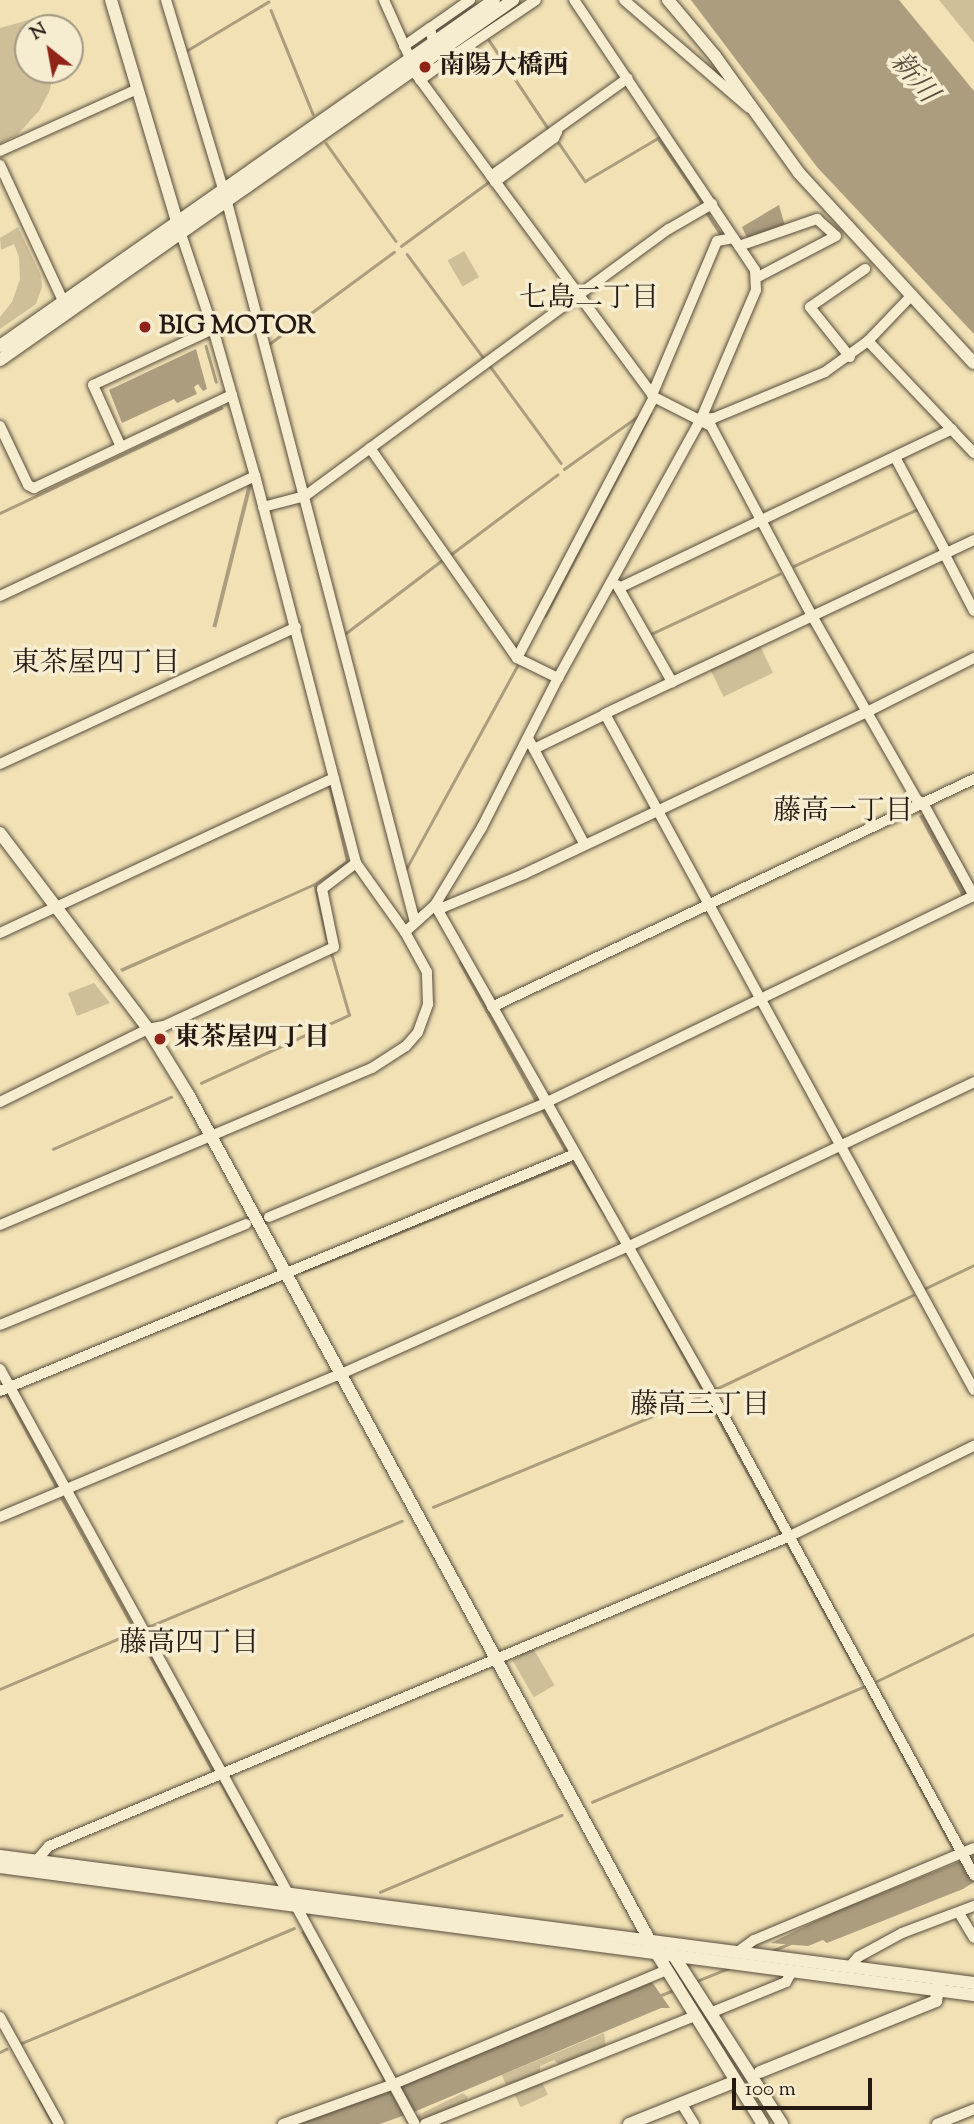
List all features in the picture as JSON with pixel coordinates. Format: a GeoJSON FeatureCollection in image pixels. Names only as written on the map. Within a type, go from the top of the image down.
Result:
{"type":"FeatureCollection","features":[{"type":"Feature","properties":{"kind":"street"},"geometry":{"type":"LineString","coordinates":[[0,1224],[372,1068],[406,1046],[425,1017],[429,988],[426,972],[405,932],[356,863],[255,476],[213,329],[181,234],[111,0]]}},
{"type":"Feature","properties":{"kind":"street"},"geometry":{"type":"LineString","coordinates":[[166,0],[227,202],[415,922]]}},
{"type":"Feature","properties":{"kind":"street"},"geometry":{"type":"LineString","coordinates":[[268,1217],[545,1103],[974,896],[923,803],[916,800],[811,614],[711,426],[653,396],[412,64],[384,0]]}},
{"type":"Feature","properties":{"kind":"street"},"geometry":{"type":"LineString","coordinates":[[412,64],[430,28],[470,0]]}},
{"type":"Feature","properties":{"kind":"street"},"geometry":{"type":"LineString","coordinates":[[0,360],[227,202],[494,0]]}},
{"type":"Feature","properties":{"kind":"street"},"geometry":{"type":"LineString","coordinates":[[434,48],[513,0]]}},
{"type":"Feature","properties":{"kind":"street"},"geometry":{"type":"LineString","coordinates":[[0,346],[223,189],[412,64],[453,56],[536,0]]}},
{"type":"Feature","properties":{"kind":"street"},"geometry":{"type":"LineString","coordinates":[[405,932],[435,905],[482,827],[558,678],[615,584],[701,419],[756,290],[755,270],[574,0]]}},
{"type":"Feature","properties":{"kind":"street"},"geometry":{"type":"LineString","coordinates":[[624,0],[757,116]]}},
{"type":"Feature","properties":{"kind":"street"},"geometry":{"type":"LineString","coordinates":[[668,0],[799,173],[974,363]]}},
{"type":"Feature","properties":{"kind":"street"},"geometry":{"type":"LineString","coordinates":[[430,28],[434,48]]}},
{"type":"Feature","properties":{"kind":"street"},"geometry":{"type":"LineString","coordinates":[[434,48],[453,56]]}},
{"type":"Feature","properties":{"kind":"street"},"geometry":{"type":"LineString","coordinates":[[493,179],[550,132],[557,132],[628,78]]}},
{"type":"Feature","properties":{"kind":"street"},"geometry":{"type":"LineString","coordinates":[[0,152],[137,89]]}},
{"type":"Feature","properties":{"kind":"street"},"geometry":{"type":"LineString","coordinates":[[0,165],[63,301]]}},
{"type":"Feature","properties":{"kind":"street"},"geometry":{"type":"LineString","coordinates":[[263,507],[305,496],[669,229],[712,204]]}},
{"type":"Feature","properties":{"kind":"street"},"geometry":{"type":"LineString","coordinates":[[517,658],[653,396],[716,241],[737,242],[817,219],[836,236],[756,278]]}},
{"type":"Feature","properties":{"kind":"street"},"geometry":{"type":"LineString","coordinates":[[850,357],[810,307],[865,269]]}},
{"type":"Feature","properties":{"kind":"street"},"geometry":{"type":"LineString","coordinates":[[701,419],[714,418],[825,372],[850,357],[912,295]]}},
{"type":"Feature","properties":{"kind":"street"},"geometry":{"type":"LineString","coordinates":[[121,447],[93,385],[213,329]]}},
{"type":"Feature","properties":{"kind":"street"},"geometry":{"type":"LineString","coordinates":[[868,341],[974,453]]}},
{"type":"Feature","properties":{"kind":"street"},"geometry":{"type":"LineString","coordinates":[[0,426],[28,485],[34,488],[232,396]]}},
{"type":"Feature","properties":{"kind":"street"},"geometry":{"type":"LineString","coordinates":[[615,584],[762,521],[951,429]]}},
{"type":"Feature","properties":{"kind":"street"},"geometry":{"type":"LineString","coordinates":[[370,448],[517,658],[558,678]]}},
{"type":"Feature","properties":{"kind":"street"},"geometry":{"type":"LineString","coordinates":[[895,457],[974,611]]}},
{"type":"Feature","properties":{"kind":"street"},"geometry":{"type":"LineString","coordinates":[[0,596],[255,476]]}},
{"type":"Feature","properties":{"kind":"street"},"geometry":{"type":"LineString","coordinates":[[534,749],[811,614],[974,540]]}},
{"type":"Feature","properties":{"kind":"street"},"geometry":{"type":"LineString","coordinates":[[615,584],[672,681]]}},
{"type":"Feature","properties":{"kind":"street"},"geometry":{"type":"LineString","coordinates":[[0,764],[296,627]]}},
{"type":"Feature","properties":{"kind":"street"},"geometry":{"type":"LineString","coordinates":[[435,905],[444,907],[585,845],[867,712],[974,658]]}},
{"type":"Feature","properties":{"kind":"street"},"geometry":{"type":"LineString","coordinates":[[606,714],[974,1390]]}},
{"type":"Feature","properties":{"kind":"street"},"geometry":{"type":"LineString","coordinates":[[528,738],[585,845]]}},
{"type":"Feature","properties":{"kind":"street"},"geometry":{"type":"LineString","coordinates":[[0,933],[334,778]]}},
{"type":"Feature","properties":{"kind":"street"},"geometry":{"type":"LineString","coordinates":[[492,1007],[974,779]]}},
{"type":"Feature","properties":{"kind":"street"},"geometry":{"type":"LineString","coordinates":[[0,833],[148,1029],[286,1273],[657,1954]]}},
{"type":"Feature","properties":{"kind":"street"},"geometry":{"type":"LineString","coordinates":[[0,1102],[148,1029],[164,1026],[334,947],[322,889],[356,863]]}},
{"type":"Feature","properties":{"kind":"street"},"geometry":{"type":"LineString","coordinates":[[435,905],[968,1853],[974,1875]]}},
{"type":"Feature","properties":{"kind":"street"},"geometry":{"type":"LineString","coordinates":[[0,1517],[341,1374],[629,1246],[974,1082]]}},
{"type":"Feature","properties":{"kind":"street"},"geometry":{"type":"LineString","coordinates":[[5,1389],[575,1154]]}},
{"type":"Feature","properties":{"kind":"street"},"geometry":{"type":"LineString","coordinates":[[0,1325],[246,1224]]}},
{"type":"Feature","properties":{"kind":"street"},"geometry":{"type":"LineString","coordinates":[[0,1369],[5,1389],[66,1490],[288,1893]]}},
{"type":"Feature","properties":{"kind":"street"},"geometry":{"type":"LineString","coordinates":[[36,1861],[49,1846],[790,1536],[974,1446]]}},
{"type":"Feature","properties":{"kind":"street"},"geometry":{"type":"LineString","coordinates":[[736,1953],[754,1940],[968,1853]]}},
{"type":"Feature","properties":{"kind":"street"},"geometry":{"type":"LineString","coordinates":[[0,1856],[667,1943],[736,1953],[796,1966],[939,1985],[974,1983]]}},
{"type":"Feature","properties":{"kind":"street"},"geometry":{"type":"LineString","coordinates":[[0,1867],[657,1954],[673,1963]]}},
{"type":"Feature","properties":{"kind":"street"},"geometry":{"type":"LineString","coordinates":[[296,1906],[413,2120]]}},
{"type":"Feature","properties":{"kind":"street"},"geometry":{"type":"LineString","coordinates":[[849,1968],[859,1957],[902,1933],[974,1906]]}},
{"type":"Feature","properties":{"kind":"street"},"geometry":{"type":"LineString","coordinates":[[959,1913],[974,1938]]}},
{"type":"Feature","properties":{"kind":"street"},"geometry":{"type":"LineString","coordinates":[[667,1943],[673,1963],[695,2006],[763,2124]]}},
{"type":"Feature","properties":{"kind":"street"},"geometry":{"type":"LineString","coordinates":[[283,2124],[394,2084],[673,1963],[713,1961],[776,1969],[796,1966],[849,1968],[939,1985],[974,1995]]}},
{"type":"Feature","properties":{"kind":"street"},"geometry":{"type":"LineString","coordinates":[[710,2013],[786,1982],[796,1966]]}},
{"type":"Feature","properties":{"kind":"street"},"geometry":{"type":"LineString","coordinates":[[760,2072],[936,2001],[939,1985]]}},
{"type":"Feature","properties":{"kind":"street"},"geometry":{"type":"LineString","coordinates":[[425,2124],[695,2006],[710,2013],[782,2124]]}},
{"type":"Feature","properties":{"kind":"street"},"geometry":{"type":"LineString","coordinates":[[0,2017],[59,2124]]}},
{"type":"Feature","properties":{"kind":"street"},"geometry":{"type":"LineString","coordinates":[[629,2124],[729,2084]]}},
{"type":"Feature","properties":{"kind":"street"},"geometry":{"type":"LineString","coordinates":[[681,2103],[694,2124]]}},
{"type":"Feature","properties":{"kind":"street"},"geometry":{"type":"LineString","coordinates":[[937,2124],[974,2109]]}},
{"type":"Feature","properties":{"kind":"shaded area"},"geometry":{"type":"Polygon","coordinates":[[[939,0],[974,0],[974,43],[939,0]]]}},
{"type":"Feature","properties":{"kind":"shaded area"},"geometry":{"type":"Polygon","coordinates":[[[14,24],[14,84],[51,84],[39,111],[18,134],[0,144],[0,28],[14,24]]]}},
{"type":"Feature","properties":{"kind":"shaded area"},"geometry":{"type":"Polygon","coordinates":[[[18,227],[41,276],[42,287],[36,304],[0,329],[0,317],[12,302],[20,279],[19,257],[14,244],[1,250],[0,238],[18,227]]]}},
{"type":"Feature","properties":{"kind":"shaded area"},"geometry":{"type":"Polygon","coordinates":[[[464,251],[479,277],[463,286],[448,260],[464,251]]]}},
{"type":"Feature","properties":{"kind":"shaded area"},"geometry":{"type":"Polygon","coordinates":[[[759,644],[773,673],[724,697],[710,668],[759,644]]]}},
{"type":"Feature","properties":{"kind":"shaded area"},"geometry":{"type":"Polygon","coordinates":[[[94,983],[110,1003],[77,1016],[68,993],[94,983]]]}},
{"type":"Feature","properties":{"kind":"shaded area"},"geometry":{"type":"Polygon","coordinates":[[[533,1648],[554,1685],[534,1697],[512,1660],[533,1648]]]}},
{"type":"Feature","properties":{"kind":"shaded area"},"geometry":{"type":"Polygon","coordinates":[[[604,2033],[606,2048],[560,2065],[554,2060],[540,2066],[540,2073],[506,2085],[502,2075],[604,2033]]]}},
{"type":"Feature","properties":{"kind":"shaded area"},"geometry":{"type":"Polygon","coordinates":[[[542,2082],[548,2095],[521,2107],[515,2095],[542,2082]]]}},
{"type":"Feature","properties":{"kind":"shaded area"},"geometry":{"type":"Polygon","coordinates":[[[463,2093],[468,2097],[466,2102],[424,2121],[416,2116],[463,2093]]]}},
{"type":"Feature","properties":{"kind":"water","name":"新川"},"geometry":{"type":"Polygon","coordinates":[[[691,0],[899,0],[974,91],[974,334],[817,167],[691,0]]]}},
{"type":"Feature","properties":{"kind":"water"},"geometry":{"type":"Polygon","coordinates":[[[779,205],[785,226],[747,238],[742,227],[779,205]]]}},
{"type":"Feature","properties":{"kind":"water"},"geometry":{"type":"Polygon","coordinates":[[[196,349],[207,389],[203,391],[198,384],[194,387],[197,394],[177,403],[174,399],[122,423],[109,390],[196,349]]]}},
{"type":"Feature","properties":{"kind":"water"},"geometry":{"type":"Polygon","coordinates":[[[248,484],[252,485],[216,628],[212,627],[248,484]]]}},
{"type":"Feature","properties":{"kind":"water"},"geometry":{"type":"Polygon","coordinates":[[[328,785],[331,786],[349,864],[315,886],[122,972],[120,969],[315,883],[346,861],[328,785]]]}},
{"type":"Feature","properties":{"kind":"water"},"geometry":{"type":"Polygon","coordinates":[[[923,814],[968,895],[963,898],[919,816],[923,814]]]}},
{"type":"Feature","properties":{"kind":"water"},"geometry":{"type":"Polygon","coordinates":[[[974,1856],[974,1882],[963,1889],[827,1943],[823,1940],[808,1946],[771,1943],[834,1912],[974,1856]]]}},
{"type":"Feature","properties":{"kind":"water"},"geometry":{"type":"Polygon","coordinates":[[[652,1982],[670,2008],[661,2008],[416,2111],[380,2124],[298,2124],[399,2087],[652,1982]]]}},
{"type":"Feature","properties":{"kind":"waterway"},"geometry":{"type":"LineString","coordinates":[[186,51],[268,2]]}},
{"type":"Feature","properties":{"kind":"waterway"},"geometry":{"type":"LineString","coordinates":[[271,10],[313,114]]}},
{"type":"Feature","properties":{"kind":"waterway"},"geometry":{"type":"LineString","coordinates":[[489,40],[548,128]]}},
{"type":"Feature","properties":{"kind":"waterway"},"geometry":{"type":"LineString","coordinates":[[559,143],[585,181],[658,138],[702,202]]}},
{"type":"Feature","properties":{"kind":"waterway"},"geometry":{"type":"LineString","coordinates":[[326,143],[396,241]]}},
{"type":"Feature","properties":{"kind":"waterway"},"geometry":{"type":"LineString","coordinates":[[401,246],[487,183]]}},
{"type":"Feature","properties":{"kind":"waterway"},"geometry":{"type":"LineString","coordinates":[[707,213],[722,236]]}},
{"type":"Feature","properties":{"kind":"waterway"},"geometry":{"type":"LineString","coordinates":[[269,344],[394,252]]}},
{"type":"Feature","properties":{"kind":"waterway"},"geometry":{"type":"LineString","coordinates":[[407,254],[483,357]]}},
{"type":"Feature","properties":{"kind":"waterway"},"geometry":{"type":"LineString","coordinates":[[206,346],[216,382]]}},
{"type":"Feature","properties":{"kind":"waterway"},"geometry":{"type":"LineString","coordinates":[[490,366],[561,463]]}},
{"type":"Feature","properties":{"kind":"waterway"},"geometry":{"type":"LineString","coordinates":[[0,513],[221,408]]}},
{"type":"Feature","properties":{"kind":"waterway"},"geometry":{"type":"LineString","coordinates":[[545,616],[650,414]]}},
{"type":"Feature","properties":{"kind":"waterway"},"geometry":{"type":"LineString","coordinates":[[564,469],[637,417]]}},
{"type":"Feature","properties":{"kind":"waterway"},"geometry":{"type":"LineString","coordinates":[[450,555],[557,475]]}},
{"type":"Feature","properties":{"kind":"waterway"},"geometry":{"type":"LineString","coordinates":[[794,566],[918,509]]}},
{"type":"Feature","properties":{"kind":"waterway"},"geometry":{"type":"LineString","coordinates":[[346,633],[441,561]]}},
{"type":"Feature","properties":{"kind":"waterway"},"geometry":{"type":"LineString","coordinates":[[649,635],[779,574]]}},
{"type":"Feature","properties":{"kind":"waterway"},"geometry":{"type":"LineString","coordinates":[[406,869],[517,666]]}},
{"type":"Feature","properties":{"kind":"waterway"},"geometry":{"type":"LineString","coordinates":[[315,884],[327,939]]}},
{"type":"Feature","properties":{"kind":"waterway"},"geometry":{"type":"LineString","coordinates":[[201,1083],[349,1015],[331,953]]}},
{"type":"Feature","properties":{"kind":"waterway"},"geometry":{"type":"LineString","coordinates":[[460,962],[537,1102]]}},
{"type":"Feature","properties":{"kind":"waterway"},"geometry":{"type":"LineString","coordinates":[[53,1149],[171,1097]]}},
{"type":"Feature","properties":{"kind":"waterway"},"geometry":{"type":"LineString","coordinates":[[542,1109],[565,1149]]}},
{"type":"Feature","properties":{"kind":"waterway"},"geometry":{"type":"LineString","coordinates":[[573,1162],[606,1216]]}},
{"type":"Feature","properties":{"kind":"waterway"},"geometry":{"type":"LineString","coordinates":[[302,1272],[569,1163]]}},
{"type":"Feature","properties":{"kind":"waterway"},"geometry":{"type":"LineString","coordinates":[[924,1289],[974,1265]]}},
{"type":"Feature","properties":{"kind":"waterway"},"geometry":{"type":"LineString","coordinates":[[190,1318],[274,1283]]}},
{"type":"Feature","properties":{"kind":"waterway"},"geometry":{"type":"LineString","coordinates":[[716,1389],[913,1295]]}},
{"type":"Feature","properties":{"kind":"waterway"},"geometry":{"type":"LineString","coordinates":[[654,1302],[702,1389]]}},
{"type":"Feature","properties":{"kind":"waterway"},"geometry":{"type":"LineString","coordinates":[[0,1396],[6,1393],[56,1486]]}},
{"type":"Feature","properties":{"kind":"waterway"},"geometry":{"type":"LineString","coordinates":[[433,1507],[699,1397]]}},
{"type":"Feature","properties":{"kind":"waterway"},"geometry":{"type":"LineString","coordinates":[[709,1402],[781,1533]]}},
{"type":"Feature","properties":{"kind":"waterway"},"geometry":{"type":"LineString","coordinates":[[62,1498],[131,1623]]}},
{"type":"Feature","properties":{"kind":"waterway"},"geometry":{"type":"LineString","coordinates":[[148,1627],[402,1521]]}},
{"type":"Feature","properties":{"kind":"waterway"},"geometry":{"type":"LineString","coordinates":[[787,1544],[861,1678]]}},
{"type":"Feature","properties":{"kind":"waterway"},"geometry":{"type":"LineString","coordinates":[[0,1689],[131,1633]]}},
{"type":"Feature","properties":{"kind":"waterway"},"geometry":{"type":"LineString","coordinates":[[877,1681],[974,1634]]}},
{"type":"Feature","properties":{"kind":"waterway"},"geometry":{"type":"LineString","coordinates":[[141,1639],[212,1769]]}},
{"type":"Feature","properties":{"kind":"waterway"},"geometry":{"type":"LineString","coordinates":[[592,1802],[863,1687]]}},
{"type":"Feature","properties":{"kind":"waterway"},"geometry":{"type":"LineString","coordinates":[[869,1693],[952,1846]]}},
{"type":"Feature","properties":{"kind":"waterway"},"geometry":{"type":"LineString","coordinates":[[221,1783],[273,1877]]}},
{"type":"Feature","properties":{"kind":"waterway"},"geometry":{"type":"LineString","coordinates":[[380,1892],[561,1815]]}},
{"type":"Feature","properties":{"kind":"waterway"},"geometry":{"type":"LineString","coordinates":[[22,2043],[294,1928]]}},
{"type":"Feature","properties":{"kind":"waterway"},"geometry":{"type":"LineString","coordinates":[[303,1932],[386,2082]]}},
{"type":"Feature","properties":{"kind":"waterway"},"geometry":{"type":"LineString","coordinates":[[772,1951],[791,1943]]}},
{"type":"Feature","properties":{"kind":"waterway"},"geometry":{"type":"LineString","coordinates":[[697,1981],[730,1968]]}},
{"type":"Feature","properties":{"kind":"waterway"},"geometry":{"type":"LineString","coordinates":[[661,1995],[674,1990]]}},
{"type":"Feature","properties":{"kind":"waterway"},"geometry":{"type":"LineString","coordinates":[[0,2052],[6,2049]]}},
{"type":"Feature","properties":{"kind":"waterway"},"geometry":{"type":"LineString","coordinates":[[30,2081],[53,2124]]}},
{"type":"Feature","properties":{"kind":"place","name":"南陽大橋西"},"geometry":{"type":"Point","coordinates":[425,67]}},
{"type":"Feature","properties":{"kind":"place","name":"BIG MOTOR"},"geometry":{"type":"Point","coordinates":[145,327]}},
{"type":"Feature","properties":{"kind":"place","name":"東茶屋四丁目"},"geometry":{"type":"Point","coordinates":[160,1039]}},
{"type":"Feature","properties":{"kind":"district","name":"七島二丁目"},"geometry":{"type":"Point","coordinates":[589,299]}},
{"type":"Feature","properties":{"kind":"district","name":"東茶屋四丁目"},"geometry":{"type":"Point","coordinates":[96,664]}},
{"type":"Feature","properties":{"kind":"district","name":"藤高一丁目"},"geometry":{"type":"Point","coordinates":[843,812]}},
{"type":"Feature","properties":{"kind":"district","name":"藤高三丁目"},"geometry":{"type":"Point","coordinates":[700,1406]}},
{"type":"Feature","properties":{"kind":"district","name":"藤高四丁目"},"geometry":{"type":"Point","coordinates":[189,1644]}}]}
